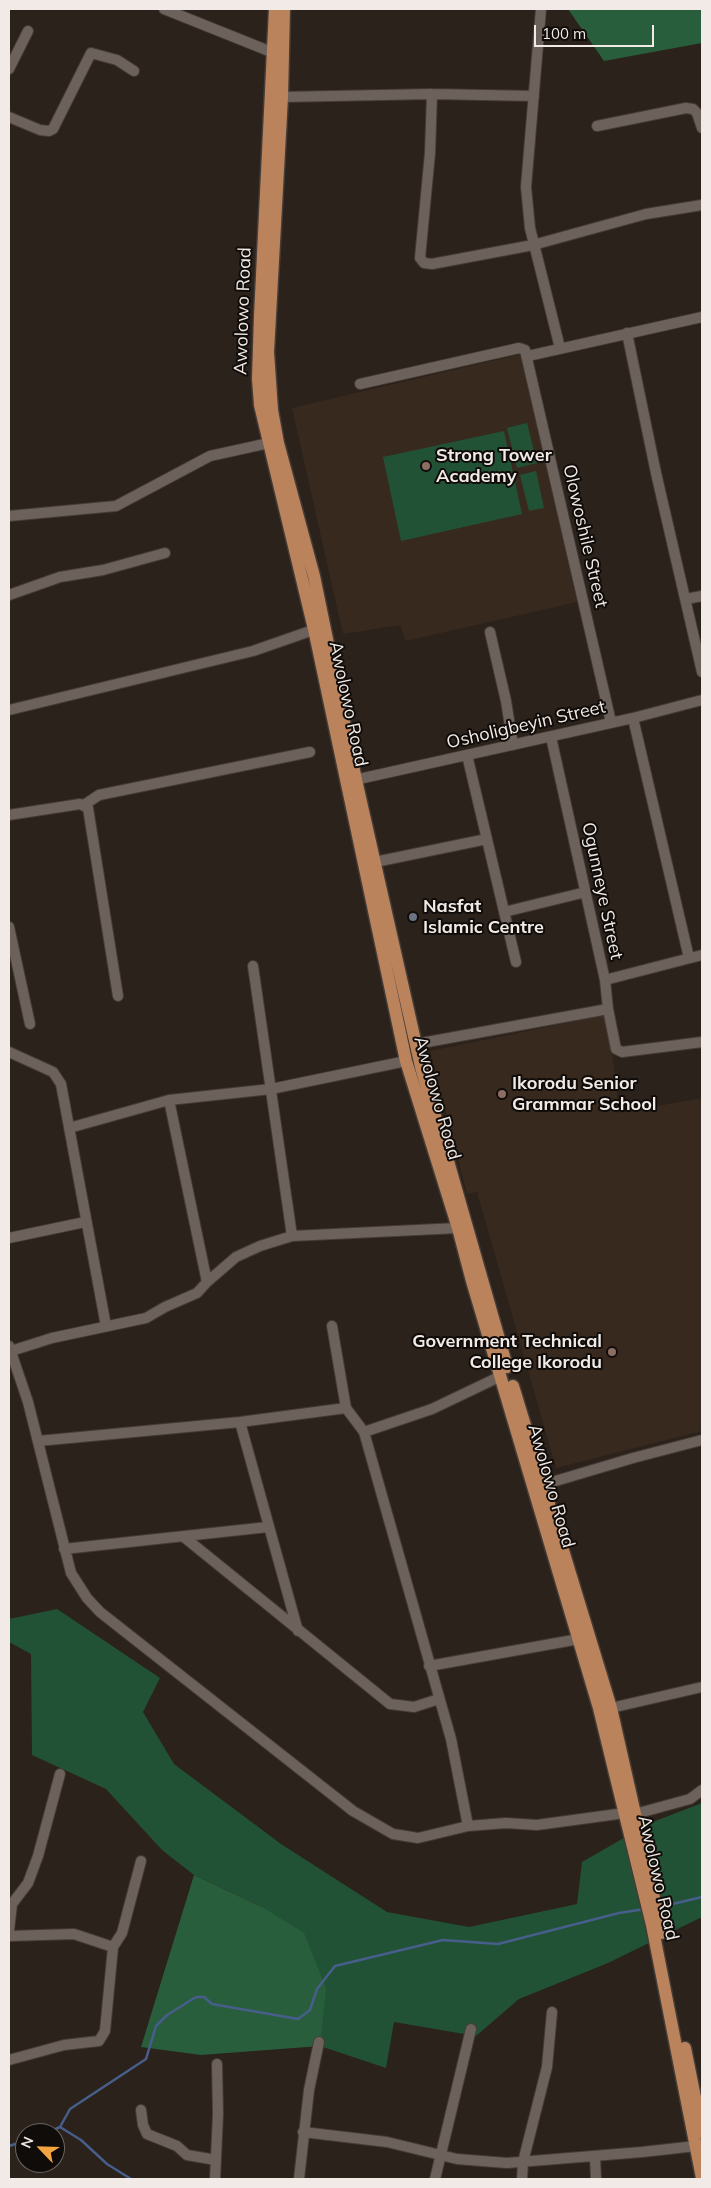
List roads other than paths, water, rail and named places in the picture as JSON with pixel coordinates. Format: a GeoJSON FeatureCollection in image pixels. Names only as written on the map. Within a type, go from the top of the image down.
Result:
{"type":"FeatureCollection","features":[{"type":"Feature","properties":{"kind":"main road","name":"Awolowo Road"},"geometry":{"type":"LineString","coordinates":[[275,9],[258,379],[260,405],[319,628],[406,1060],[458,1228],[472,1259],[611,1708],[630,1813],[702,2132]]}},
{"type":"Feature","properties":{"kind":"main road","name":"Awolowo Road"},"geometry":{"type":"LineString","coordinates":[[284,9],[282,97],[276,187],[268,378],[278,443],[314,576],[319,628]]}},
{"type":"Feature","properties":{"kind":"main road","name":"Awolowo Road"},"geometry":{"type":"LineString","coordinates":[[351,781],[375,862],[416,1044],[501,1376],[630,1813]]}},
{"type":"Feature","properties":{"kind":"main road","name":"Awolowo Road"},"geometry":{"type":"LineString","coordinates":[[656,1924],[699,2144],[702,2178]]}},
{"type":"Feature","properties":{"kind":"street"},"geometry":{"type":"LineString","coordinates":[[164,9],[274,52]]}},
{"type":"Feature","properties":{"kind":"street"},"geometry":{"type":"LineString","coordinates":[[541,9],[526,187],[533,245],[560,348]]}},
{"type":"Feature","properties":{"kind":"street"},"geometry":{"type":"LineString","coordinates":[[9,69],[28,31]]}},
{"type":"Feature","properties":{"kind":"street"},"geometry":{"type":"LineString","coordinates":[[9,117],[40,130],[49,131],[53,129],[91,53],[117,60],[134,71]]}},
{"type":"Feature","properties":{"kind":"street"},"geometry":{"type":"LineString","coordinates":[[282,97],[432,94],[534,96]]}},
{"type":"Feature","properties":{"kind":"street"},"geometry":{"type":"LineString","coordinates":[[432,94],[430,153],[420,258],[424,263],[432,264],[533,245],[646,214],[702,205]]}},
{"type":"Feature","properties":{"kind":"street"},"geometry":{"type":"LineString","coordinates":[[597,126],[693,108],[697,113],[702,128]]}},
{"type":"Feature","properties":{"kind":"street"},"geometry":{"type":"LineString","coordinates":[[360,384],[519,348],[526,350],[528,356],[702,317]]}},
{"type":"Feature","properties":{"kind":"street"},"geometry":{"type":"LineString","coordinates":[[627,333],[656,473],[702,672]]}},
{"type":"Feature","properties":{"kind":"street","name":"Olowoshile Street"},"geometry":{"type":"LineString","coordinates":[[528,356],[611,722]]}},
{"type":"Feature","properties":{"kind":"street"},"geometry":{"type":"LineString","coordinates":[[9,516],[116,506],[210,456],[269,443]]}},
{"type":"Feature","properties":{"kind":"street"},"geometry":{"type":"LineString","coordinates":[[9,595],[60,577],[103,570],[165,553]]}},
{"type":"Feature","properties":{"kind":"street"},"geometry":{"type":"LineString","coordinates":[[686,599],[702,596]]}},
{"type":"Feature","properties":{"kind":"street"},"geometry":{"type":"LineString","coordinates":[[9,710],[253,651],[319,628]]}},
{"type":"Feature","properties":{"kind":"street"},"geometry":{"type":"LineString","coordinates":[[490,632],[506,701],[513,745]]}},
{"type":"Feature","properties":{"kind":"street","name":"Osholigbeyin Street"},"geometry":{"type":"LineString","coordinates":[[351,781],[633,718],[702,700]]}},
{"type":"Feature","properties":{"kind":"street"},"geometry":{"type":"LineString","coordinates":[[633,718],[689,958]]}},
{"type":"Feature","properties":{"kind":"street","name":"Ogunneye Street"},"geometry":{"type":"LineString","coordinates":[[551,736],[605,980],[608,1009],[616,1049],[619,1052],[702,1042]]}},
{"type":"Feature","properties":{"kind":"street"},"geometry":{"type":"LineString","coordinates":[[9,815],[84,805],[99,795],[310,752]]}},
{"type":"Feature","properties":{"kind":"street"},"geometry":{"type":"LineString","coordinates":[[467,754],[516,962]]}},
{"type":"Feature","properties":{"kind":"street"},"geometry":{"type":"LineString","coordinates":[[84,805],[88,808],[118,996]]}},
{"type":"Feature","properties":{"kind":"street"},"geometry":{"type":"LineString","coordinates":[[375,862],[487,839]]}},
{"type":"Feature","properties":{"kind":"street"},"geometry":{"type":"LineString","coordinates":[[504,912],[586,892]]}},
{"type":"Feature","properties":{"kind":"street"},"geometry":{"type":"LineString","coordinates":[[9,927],[30,1024]]}},
{"type":"Feature","properties":{"kind":"street"},"geometry":{"type":"LineString","coordinates":[[605,980],[702,955]]}},
{"type":"Feature","properties":{"kind":"street"},"geometry":{"type":"LineString","coordinates":[[253,966],[292,1236]]}},
{"type":"Feature","properties":{"kind":"street"},"geometry":{"type":"LineString","coordinates":[[416,1044],[608,1009]]}},
{"type":"Feature","properties":{"kind":"street"},"geometry":{"type":"LineString","coordinates":[[9,1052],[58,1076],[106,1326]]}},
{"type":"Feature","properties":{"kind":"street"},"geometry":{"type":"LineString","coordinates":[[69,1128],[169,1100],[271,1089],[406,1060]]}},
{"type":"Feature","properties":{"kind":"street"},"geometry":{"type":"LineString","coordinates":[[169,1100],[206,1282]]}},
{"type":"Feature","properties":{"kind":"street"},"geometry":{"type":"LineString","coordinates":[[9,1238],[85,1222]]}},
{"type":"Feature","properties":{"kind":"street"},"geometry":{"type":"LineString","coordinates":[[458,1228],[292,1236],[260,1246],[236,1257],[190,1298],[175,1302],[146,1318],[10,1348],[38,1440],[71,1574],[100,1612],[354,1811],[382,1829],[406,1837],[418,1838],[468,1826],[506,1823],[537,1826],[630,1813],[690,1799],[702,1790]]}},
{"type":"Feature","properties":{"kind":"street"},"geometry":{"type":"LineString","coordinates":[[332,1326],[346,1408],[364,1432],[451,1738],[468,1826]]}},
{"type":"Feature","properties":{"kind":"street"},"geometry":{"type":"LineString","coordinates":[[364,1432],[432,1409],[501,1376]]}},
{"type":"Feature","properties":{"kind":"street"},"geometry":{"type":"LineString","coordinates":[[38,1440],[240,1422],[346,1408]]}},
{"type":"Feature","properties":{"kind":"street"},"geometry":{"type":"LineString","coordinates":[[240,1422],[298,1631]]}},
{"type":"Feature","properties":{"kind":"street"},"geometry":{"type":"LineString","coordinates":[[542,1485],[702,1440]]}},
{"type":"Feature","properties":{"kind":"street"},"geometry":{"type":"LineString","coordinates":[[64,1549],[268,1527]]}},
{"type":"Feature","properties":{"kind":"street"},"geometry":{"type":"LineString","coordinates":[[184,1537],[390,1704],[414,1707],[439,1699]]}},
{"type":"Feature","properties":{"kind":"street"},"geometry":{"type":"LineString","coordinates":[[429,1666],[579,1639]]}},
{"type":"Feature","properties":{"kind":"street"},"geometry":{"type":"LineString","coordinates":[[611,1708],[702,1687]]}},
{"type":"Feature","properties":{"kind":"street"},"geometry":{"type":"LineString","coordinates":[[9,1930],[12,1904],[28,1882],[38,1856],[60,1774]]}},
{"type":"Feature","properties":{"kind":"street"},"geometry":{"type":"LineString","coordinates":[[9,2060],[64,2045],[99,2041],[105,2031],[112,1947],[122,1933],[141,1860]]}},
{"type":"Feature","properties":{"kind":"street"},"geometry":{"type":"LineString","coordinates":[[9,1936],[74,1934],[112,1947]]}},
{"type":"Feature","properties":{"kind":"street"},"geometry":{"type":"LineString","coordinates":[[522,2179],[522,2162],[547,2067],[552,2012]]}},
{"type":"Feature","properties":{"kind":"street"},"geometry":{"type":"LineString","coordinates":[[435,2179],[471,2029]]}},
{"type":"Feature","properties":{"kind":"street"},"geometry":{"type":"LineString","coordinates":[[299,2179],[309,2090],[319,2042]]}},
{"type":"Feature","properties":{"kind":"street"},"geometry":{"type":"LineString","coordinates":[[215,2179],[218,2114],[217,2064]]}},
{"type":"Feature","properties":{"kind":"street"},"geometry":{"type":"LineString","coordinates":[[141,2110],[142,2125],[147,2134],[177,2146],[187,2155],[216,2160]]}},
{"type":"Feature","properties":{"kind":"street"},"geometry":{"type":"LineString","coordinates":[[303,2132],[387,2142],[472,2161],[507,2164],[595,2157],[699,2144]]}},
{"type":"Feature","properties":{"kind":"street"},"geometry":{"type":"LineString","coordinates":[[595,2157],[596,2179]]}},
{"type":"Feature","properties":{"kind":"waterway"},"geometry":{"type":"LineString","coordinates":[[660,1907],[702,1897]]}},
{"type":"Feature","properties":{"kind":"waterway"},"geometry":{"type":"LineString","coordinates":[[62,2123],[70,2109],[146,2059],[156,2026],[167,2015],[196,1997],[204,1997],[212,2004],[298,2019],[310,2010],[317,1989],[335,1966],[443,1940],[498,1944],[619,1913],[645,1909]]}},
{"type":"Feature","properties":{"kind":"waterway"},"geometry":{"type":"LineString","coordinates":[[65,2130],[81,2140],[107,2164],[131,2179]]}},
{"type":"Feature","properties":{"kind":"waterway"},"geometry":{"type":"LineString","coordinates":[[9,2146],[15,2144]]}},
{"type":"Feature","properties":{"kind":"place","name":"Strong Tower Academy"},"geometry":{"type":"Point","coordinates":[426,466]}},
{"type":"Feature","properties":{"kind":"place","name":"Nasfat Islamic Centre"},"geometry":{"type":"Point","coordinates":[413,917]}},
{"type":"Feature","properties":{"kind":"place","name":"Ikorodu Senior Grammar School"},"geometry":{"type":"Point","coordinates":[502,1094]}},
{"type":"Feature","properties":{"kind":"place","name":"Government Technical College Ikorodu"},"geometry":{"type":"Point","coordinates":[612,1352]}}]}
